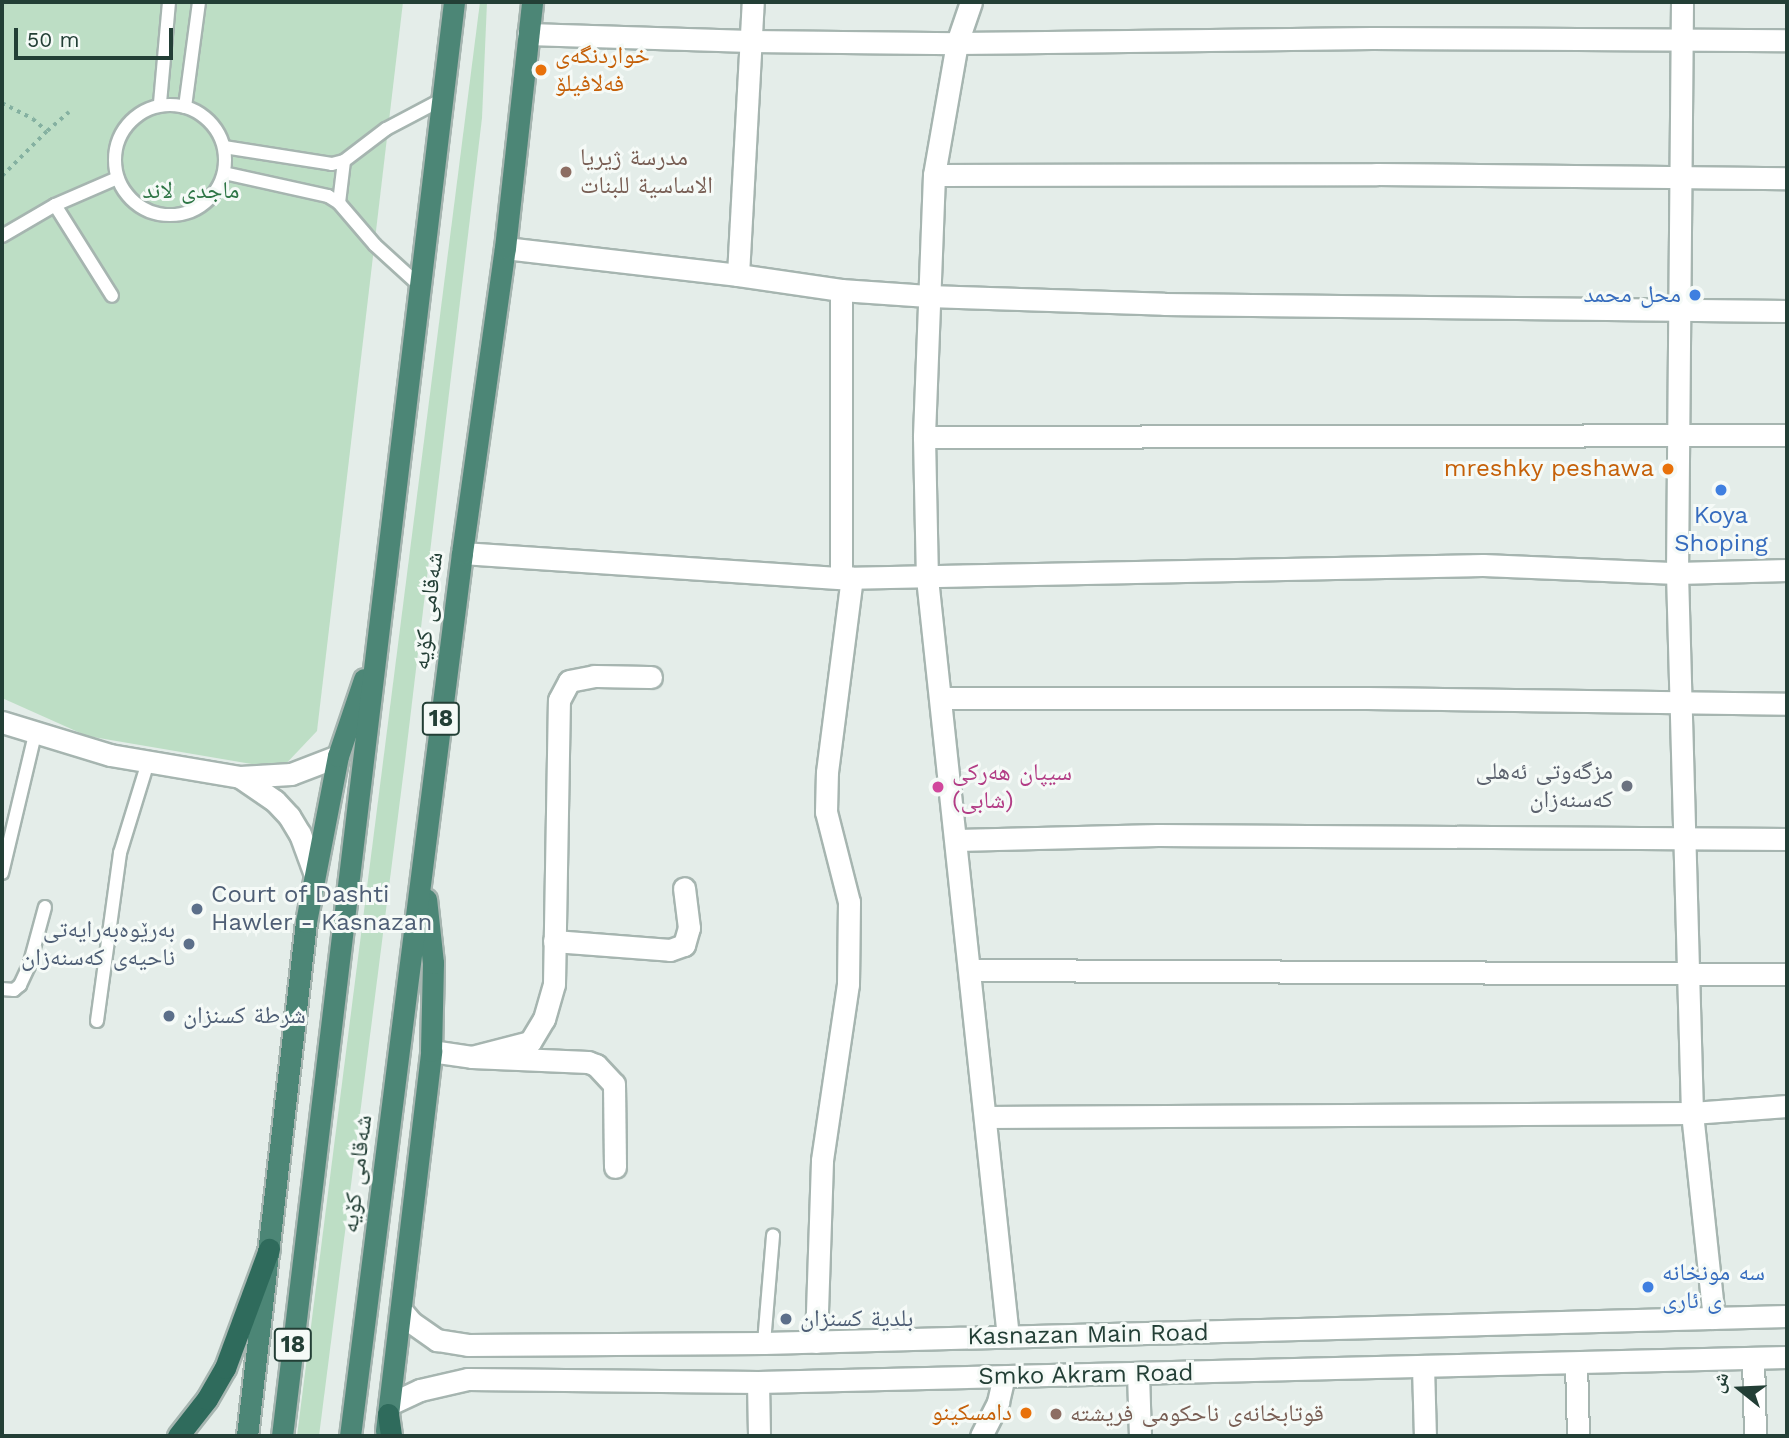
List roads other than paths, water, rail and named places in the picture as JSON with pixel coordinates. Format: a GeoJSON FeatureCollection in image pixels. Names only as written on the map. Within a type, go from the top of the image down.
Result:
{"type":"FeatureCollection","features":[{"type":"Feature","properties":{"kind":"highway","name":"شەقامی کۆیە"},"geometry":{"type":"LineString","coordinates":[[282,1436],[454,2]]}},
{"type":"Feature","properties":{"kind":"highway","name":"شەقامی کۆیە"},"geometry":{"type":"LineString","coordinates":[[350,1436],[462,553],[505,248],[532,2]]}},
{"type":"Feature","properties":{"kind":"highway"},"geometry":{"type":"LineString","coordinates":[[247,1436],[292,1029],[314,872],[338,756],[377,641]]}},
{"type":"Feature","properties":{"kind":"highway"},"geometry":{"type":"LineString","coordinates":[[388,1436],[431,1051],[433,963],[423,863]]}},
{"type":"Feature","properties":{"kind":"highway"},"geometry":{"type":"LineString","coordinates":[[178,1436],[207,1399],[225,1368],[240,1335],[269,1249]]}},
{"type":"Feature","properties":{"kind":"street"},"geometry":{"type":"LineString","coordinates":[[738,275],[752,2]]}},
{"type":"Feature","properties":{"kind":"street"},"geometry":{"type":"LineString","coordinates":[[971,2],[957,43],[934,175],[924,438],[927,578],[1009,1337]]}},
{"type":"Feature","properties":{"kind":"street"},"geometry":{"type":"LineString","coordinates":[[1682,2],[1677,573],[1692,1113],[1714,1318]]}},
{"type":"Feature","properties":{"kind":"street"},"geometry":{"type":"LineString","coordinates":[[528,34],[750,41],[957,43],[1371,38],[1787,40]]}},
{"type":"Feature","properties":{"kind":"street"},"geometry":{"type":"LineString","coordinates":[[934,175],[1376,174],[1787,178]]}},
{"type":"Feature","properties":{"kind":"street"},"geometry":{"type":"LineString","coordinates":[[505,248],[738,275],[841,290],[928,296],[1164,304],[1787,311]]}},
{"type":"Feature","properties":{"kind":"street"},"geometry":{"type":"LineString","coordinates":[[816,1342],[822,1160],[848,984],[849,902],[826,812],[827,772],[847,578],[841,290]]}},
{"type":"Feature","properties":{"kind":"street"},"geometry":{"type":"LineString","coordinates":[[924,438],[1787,435]]}},
{"type":"Feature","properties":{"kind":"street"},"geometry":{"type":"LineString","coordinates":[[462,553],[847,578],[1483,565],[1677,573],[1787,570]]}},
{"type":"Feature","properties":{"kind":"street"},"geometry":{"type":"LineString","coordinates":[[472,1057],[530,1042],[544,1019],[554,984],[559,700],[569,681],[594,676],[651,677]]}},
{"type":"Feature","properties":{"kind":"street"},"geometry":{"type":"LineString","coordinates":[[942,698],[1367,698],[1787,704]]}},
{"type":"Feature","properties":{"kind":"street"},"geometry":{"type":"LineString","coordinates":[[2,722],[72,746],[240,778],[291,774],[338,756]]}},
{"type":"Feature","properties":{"kind":"street"},"geometry":{"type":"LineString","coordinates":[[240,778],[275,801],[289,816],[300,834],[314,872]]}},
{"type":"Feature","properties":{"kind":"street"},"geometry":{"type":"LineString","coordinates":[[957,840],[1158,835],[1787,839]]}},
{"type":"Feature","properties":{"kind":"street"},"geometry":{"type":"LineString","coordinates":[[554,941],[670,950],[684,944],[690,928],[684,888]]}},
{"type":"Feature","properties":{"kind":"street"},"geometry":{"type":"LineString","coordinates":[[971,970],[1787,974]]}},
{"type":"Feature","properties":{"kind":"street"},"geometry":{"type":"LineString","coordinates":[[431,1051],[472,1057],[588,1062],[604,1071],[614,1084],[615,1167]]}},
{"type":"Feature","properties":{"kind":"street"},"geometry":{"type":"LineString","coordinates":[[985,1117],[1692,1113],[1787,1106]]}},
{"type":"Feature","properties":{"kind":"street","name":"Kasnazan Main Road"},"geometry":{"type":"LineString","coordinates":[[401,1310],[423,1332],[452,1344],[816,1342],[1787,1316]]}},
{"type":"Feature","properties":{"kind":"street","name":"Smko Akram Road"},"geometry":{"type":"LineString","coordinates":[[389,1409],[420,1390],[468,1379],[758,1382],[1787,1357]]}},
{"type":"Feature","properties":{"kind":"street"},"geometry":{"type":"LineString","coordinates":[[1753,1358],[1755,1436]]}},
{"type":"Feature","properties":{"kind":"street"},"geometry":{"type":"LineString","coordinates":[[1576,1363],[1578,1436]]}},
{"type":"Feature","properties":{"kind":"street"},"geometry":{"type":"LineString","coordinates":[[1423,1366],[1425,1436]]}},
{"type":"Feature","properties":{"kind":"street"},"geometry":{"type":"LineString","coordinates":[[1138,1373],[1140,1436]]}},
{"type":"Feature","properties":{"kind":"street"},"geometry":{"type":"LineString","coordinates":[[981,1436],[998,1402],[1004,1377]]}},
{"type":"Feature","properties":{"kind":"street"},"geometry":{"type":"LineString","coordinates":[[758,1382],[759,1436]]}},
{"type":"Feature","properties":{"kind":"lane"},"geometry":{"type":"LineString","coordinates":[[160,103],[169,2]]}},
{"type":"Feature","properties":{"kind":"lane"},"geometry":{"type":"LineString","coordinates":[[185,107],[199,2]]}},
{"type":"Feature","properties":{"kind":"lane"},"geometry":{"type":"LineString","coordinates":[[223,147],[319,164],[344,161],[386,129],[443,99]]}},
{"type":"Feature","properties":{"kind":"lane"},"geometry":{"type":"LineString","coordinates":[[160,103],[185,107],[204,116],[217,130],[223,147],[224,173],[209,199],[183,214],[167,216],[139,206],[127,196],[117,178],[114,156],[120,135],[133,118],[160,103]]}},
{"type":"Feature","properties":{"kind":"lane"},"geometry":{"type":"LineString","coordinates":[[339,203],[344,161]]}},
{"type":"Feature","properties":{"kind":"lane"},"geometry":{"type":"LineString","coordinates":[[224,173],[315,191],[339,203],[375,245],[419,285]]}},
{"type":"Feature","properties":{"kind":"lane"},"geometry":{"type":"LineString","coordinates":[[2,236],[55,205],[117,178]]}},
{"type":"Feature","properties":{"kind":"lane"},"geometry":{"type":"LineString","coordinates":[[55,205],[112,296]]}},
{"type":"Feature","properties":{"kind":"lane"},"geometry":{"type":"LineString","coordinates":[[2,873],[35,734]]}},
{"type":"Feature","properties":{"kind":"lane"},"geometry":{"type":"LineString","coordinates":[[97,1021],[120,853],[149,762]]}},
{"type":"Feature","properties":{"kind":"lane"},"geometry":{"type":"LineString","coordinates":[[2,989],[14,990],[20,985],[29,965],[45,906]]}},
{"type":"Feature","properties":{"kind":"lane"},"geometry":{"type":"LineString","coordinates":[[764,1343],[773,1235]]}},
{"type":"Feature","properties":{"kind":"place","name":"خواردنگەی فەلافیلۆ"},"geometry":{"type":"Point","coordinates":[541,70]}},
{"type":"Feature","properties":{"kind":"place","name":"مدرسة ژيريا الاساسية للبنات"},"geometry":{"type":"Point","coordinates":[566,172]}},
{"type":"Feature","properties":{"kind":"place","name":"محل محمد"},"geometry":{"type":"Point","coordinates":[1695,295]}},
{"type":"Feature","properties":{"kind":"place","name":"mreshky peshawa"},"geometry":{"type":"Point","coordinates":[1668,469]}},
{"type":"Feature","properties":{"kind":"place","name":"Koya Shoping"},"geometry":{"type":"Point","coordinates":[1721,490]}},
{"type":"Feature","properties":{"kind":"place","name":"مزگەوتی ئەهلی کەسنەزان"},"geometry":{"type":"Point","coordinates":[1627,786]}},
{"type":"Feature","properties":{"kind":"place","name":"سیپان هەرکی (شابی)"},"geometry":{"type":"Point","coordinates":[938,787]}},
{"type":"Feature","properties":{"kind":"place","name":"Court of Dashti Hawler - Kasnazan"},"geometry":{"type":"Point","coordinates":[197,909]}},
{"type":"Feature","properties":{"kind":"place","name":"بەرێوەبەرایەتی ناحیەی کەسنەزان"},"geometry":{"type":"Point","coordinates":[189,944]}},
{"type":"Feature","properties":{"kind":"place","name":"شرطة كسنزان"},"geometry":{"type":"Point","coordinates":[169,1016]}},
{"type":"Feature","properties":{"kind":"place","name":"سه مونخانه ی ئاری"},"geometry":{"type":"Point","coordinates":[1648,1287]}},
{"type":"Feature","properties":{"kind":"place","name":"بلدية كسنزان"},"geometry":{"type":"Point","coordinates":[786,1319]}},
{"type":"Feature","properties":{"kind":"place","name":"دامسكينو"},"geometry":{"type":"Point","coordinates":[1026,1413]}},
{"type":"Feature","properties":{"kind":"place","name":"قوتابخانەی ناحکومی فریشتە"},"geometry":{"type":"Point","coordinates":[1056,1414]}},
{"type":"Feature","properties":{"kind":"park label","name":"ماجدی لاند"},"geometry":{"type":"Point","coordinates":[191,191]}}]}
